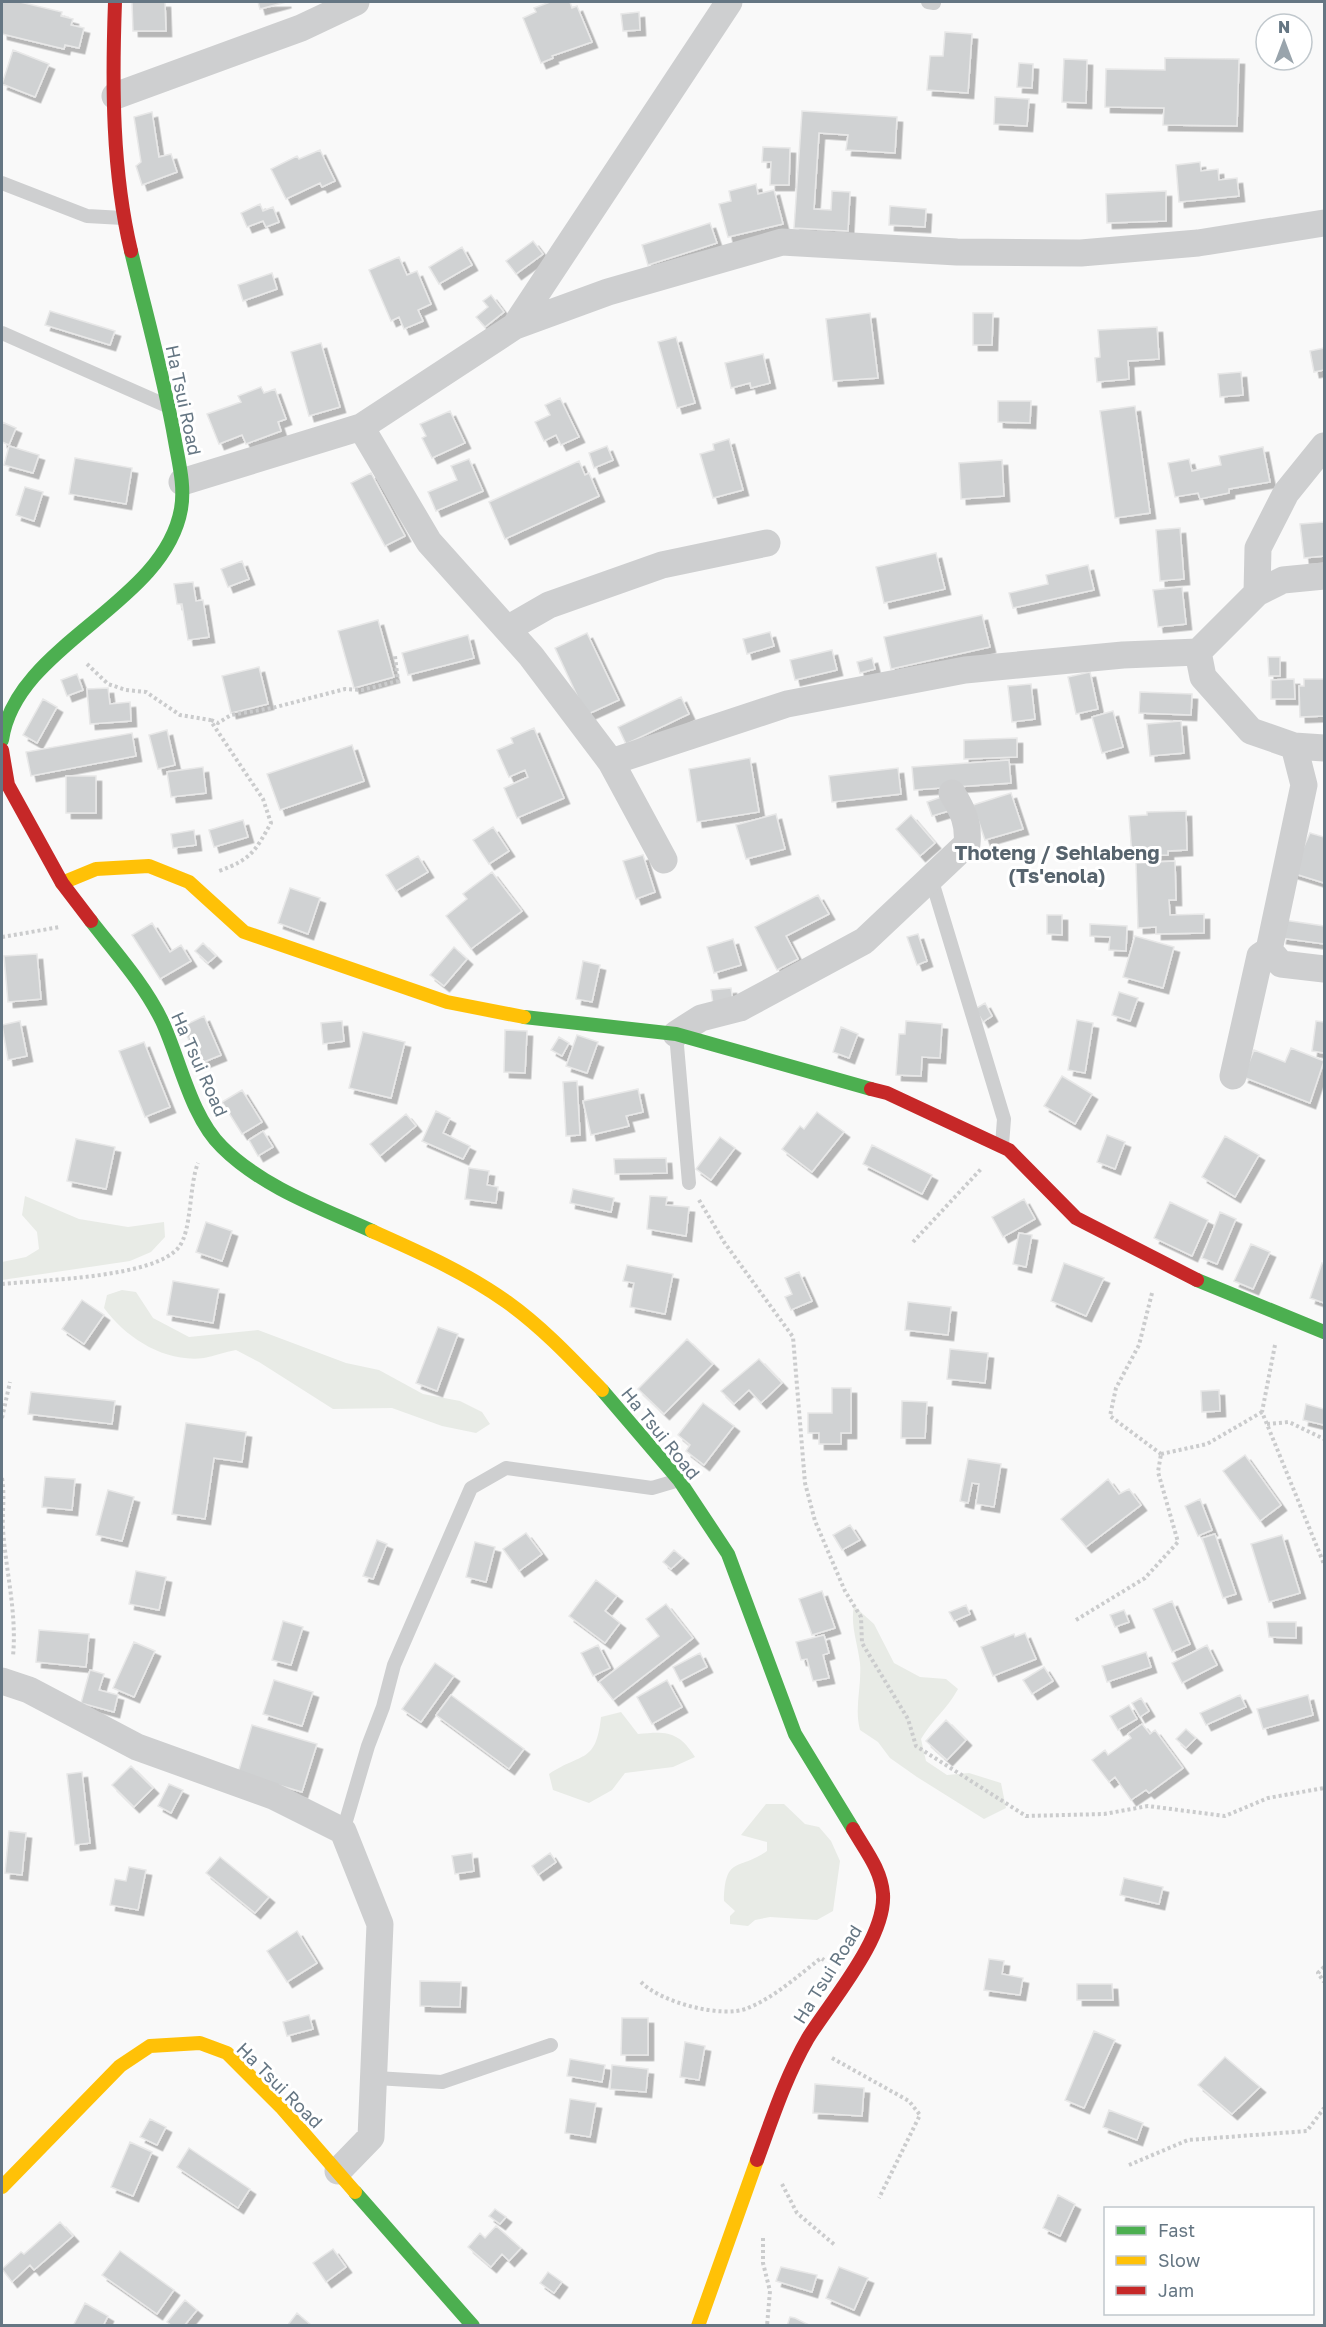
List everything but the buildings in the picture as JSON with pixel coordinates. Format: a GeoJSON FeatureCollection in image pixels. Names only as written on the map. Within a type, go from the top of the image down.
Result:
{"type":"FeatureCollection","features":[{"type":"Feature","properties":{"kind":"street","name":"Ha Tsui Road"},"geometry":{"type":"LineString","coordinates":[[2,740],[8,700],[69,642],[123,597],[156,562],[174,534],[181,508],[182,482],[169,408],[123,218],[112,75],[115,2]]}},
{"type":"Feature","properties":{"kind":"street"},"geometry":{"type":"LineString","coordinates":[[115,96],[301,28],[356,2]]}},
{"type":"Feature","properties":{"kind":"street"},"geometry":{"type":"LineString","coordinates":[[514,326],[729,2]]}},
{"type":"Feature","properties":{"kind":"street"},"geometry":{"type":"LineString","coordinates":[[182,482],[361,427],[514,326],[608,292],[782,242],[957,252],[1081,253],[1198,243],[1324,223]]}},
{"type":"Feature","properties":{"kind":"street"},"geometry":{"type":"LineString","coordinates":[[361,427],[429,542],[531,656],[610,762],[664,860]]}},
{"type":"Feature","properties":{"kind":"street"},"geometry":{"type":"LineString","coordinates":[[1257,593],[1258,548],[1286,493],[1324,446]]}},
{"type":"Feature","properties":{"kind":"street"},"geometry":{"type":"LineString","coordinates":[[507,628],[549,605],[662,565],[767,543]]}},
{"type":"Feature","properties":{"kind":"street"},"geometry":{"type":"LineString","coordinates":[[610,762],[787,704],[831,695],[965,670],[1123,655],[1198,652],[1217,630],[1257,593],[1283,580],[1324,576]]}},
{"type":"Feature","properties":{"kind":"street"},"geometry":{"type":"LineString","coordinates":[[1198,652],[1203,677],[1251,731],[1294,746],[1324,748]]}},
{"type":"Feature","properties":{"kind":"street"},"geometry":{"type":"LineString","coordinates":[[1233,1076],[1260,956],[1269,950],[1304,784],[1294,746]]}},
{"type":"Feature","properties":{"kind":"street","name":"Ha Tsui Road"},"geometry":{"type":"LineString","coordinates":[[2,750],[5,782],[62,883],[123,958],[161,1019],[205,1126],[222,1147],[255,1173],[316,1206],[442,1262],[507,1302],[553,1340],[617,1405],[679,1480],[728,1554],[795,1734],[879,1872],[883,1896],[879,1923],[851,1975],[808,2039],[778,2102],[698,2325]]}},
{"type":"Feature","properties":{"kind":"street"},"geometry":{"type":"LineString","coordinates":[[676,1034],[701,1018],[740,1008],[864,941],[967,844],[968,828],[965,814],[952,793]]}},
{"type":"Feature","properties":{"kind":"street"},"geometry":{"type":"LineString","coordinates":[[62,883],[96,869],[149,866],[189,882],[244,932],[447,1002],[519,1016],[676,1034],[751,1057],[887,1093],[1010,1150],[1076,1218],[1159,1263],[1324,1332]]}},
{"type":"Feature","properties":{"kind":"street"},"geometry":{"type":"LineString","coordinates":[[1269,950],[1281,964],[1324,969]]}},
{"type":"Feature","properties":{"kind":"street"},"geometry":{"type":"LineString","coordinates":[[3,1682],[29,1690],[137,1747],[273,1796],[343,1830],[380,1924],[376,2078],[371,2137],[338,2171]]}},
{"type":"Feature","properties":{"kind":"street","name":"Ha Tsui Road"},"geometry":{"type":"LineString","coordinates":[[2,2187],[120,2066],[150,2046],[200,2043],[227,2053],[338,2171],[474,2325]]}},
{"type":"Feature","properties":{"kind":"lane"},"geometry":{"type":"LineString","coordinates":[[2,183],[87,216],[123,218]]}},
{"type":"Feature","properties":{"kind":"lane"},"geometry":{"type":"LineString","coordinates":[[2,333],[169,408]]}},
{"type":"Feature","properties":{"kind":"lane"},"geometry":{"type":"LineString","coordinates":[[931,878],[1004,1119],[1002,1147]]}},
{"type":"Feature","properties":{"kind":"lane"},"geometry":{"type":"LineString","coordinates":[[676,1034],[689,1183]]}},
{"type":"Feature","properties":{"kind":"lane"},"geometry":{"type":"LineString","coordinates":[[343,1830],[368,1746],[383,1707],[394,1665],[471,1488],[506,1468],[652,1488],[679,1480]]}},
{"type":"Feature","properties":{"kind":"lane"},"geometry":{"type":"LineString","coordinates":[[376,2078],[442,2082],[551,2045]]}},
{"type":"Feature","properties":{"kind":"path"},"geometry":{"type":"LineString","coordinates":[[69,642],[85,662],[108,684],[126,690],[146,692],[180,715],[218,723],[231,715],[272,708],[345,689],[362,690],[398,681],[395,656]]}},
{"type":"Feature","properties":{"kind":"path"},"geometry":{"type":"LineString","coordinates":[[189,882],[235,866],[256,851],[271,823],[263,799],[210,720]]}},
{"type":"Feature","properties":{"kind":"path"},"geometry":{"type":"LineString","coordinates":[[2,937],[55,928],[89,916]]}},
{"type":"Feature","properties":{"kind":"path"},"geometry":{"type":"LineString","coordinates":[[2,1284],[69,1278],[152,1264],[178,1247],[188,1219],[190,1191],[197,1164],[206,1152],[222,1147]]}},
{"type":"Feature","properties":{"kind":"path"},"geometry":{"type":"LineString","coordinates":[[913,1242],[1002,1147]]}},
{"type":"Feature","properties":{"kind":"path"},"geometry":{"type":"LineString","coordinates":[[689,1183],[724,1242],[793,1337],[806,1483],[815,1521],[845,1591],[861,1617],[862,1643],[908,1719],[916,1746],[1026,1815],[1104,1814],[1148,1806],[1225,1816],[1268,1798],[1302,1794],[1324,1788]]}},
{"type":"Feature","properties":{"kind":"path"},"geometry":{"type":"LineString","coordinates":[[1159,1263],[1139,1345],[1116,1388],[1110,1416],[1161,1454]]}},
{"type":"Feature","properties":{"kind":"path"},"geometry":{"type":"LineString","coordinates":[[1279,1315],[1262,1412],[1324,1564]]}},
{"type":"Feature","properties":{"kind":"path"},"geometry":{"type":"LineString","coordinates":[[2,1418],[10,1382]]}},
{"type":"Feature","properties":{"kind":"path"},"geometry":{"type":"LineString","coordinates":[[1161,1454],[1207,1443],[1262,1412]]}},
{"type":"Feature","properties":{"kind":"path"},"geometry":{"type":"LineString","coordinates":[[1267,1424],[1289,1422],[1324,1438]]}},
{"type":"Feature","properties":{"kind":"path"},"geometry":{"type":"LineString","coordinates":[[1076,1620],[1145,1578],[1178,1542],[1158,1472],[1161,1454]]}},
{"type":"Feature","properties":{"kind":"path"},"geometry":{"type":"LineString","coordinates":[[2,1478],[6,1502],[3,1528],[15,1626],[13,1655],[3,1682]]}},
{"type":"Feature","properties":{"kind":"path"},"geometry":{"type":"LineString","coordinates":[[641,1982],[652,1993],[702,2010],[747,2009],[791,1982],[821,1958],[851,1975]]}},
{"type":"Feature","properties":{"kind":"path"},"geometry":{"type":"LineString","coordinates":[[1324,1967],[1318,1973],[1324,1983]]}},
{"type":"Feature","properties":{"kind":"path"},"geometry":{"type":"LineString","coordinates":[[808,2039],[822,2052],[909,2101],[920,2115],[879,2198]]}},
{"type":"Feature","properties":{"kind":"path"},"geometry":{"type":"LineString","coordinates":[[1130,2165],[1188,2140],[1307,2131],[1324,2108]]}},
{"type":"Feature","properties":{"kind":"path"},"geometry":{"type":"LineString","coordinates":[[778,2176],[797,2213],[836,2246]]}},
{"type":"Feature","properties":{"kind":"shaded area"},"geometry":{"type":"Polygon","coordinates":[[[25,1196],[79,1219],[128,1227],[164,1222],[165,1237],[151,1252],[130,1261],[2,1280],[2,1262],[26,1257],[39,1249],[37,1232],[22,1215],[25,1196]]]}},
{"type":"Feature","properties":{"kind":"shaded area"},"geometry":{"type":"Polygon","coordinates":[[[122,1290],[136,1292],[153,1318],[189,1337],[258,1330],[346,1363],[379,1370],[423,1394],[460,1401],[482,1412],[490,1424],[476,1433],[442,1426],[392,1408],[333,1409],[236,1350],[204,1358],[189,1359],[161,1352],[123,1329],[104,1308],[107,1295],[122,1290]]]}},
{"type":"Feature","properties":{"kind":"shaded area"},"geometry":{"type":"Polygon","coordinates":[[[854,1606],[874,1624],[894,1663],[920,1677],[946,1679],[958,1689],[921,1739],[926,1761],[947,1775],[969,1773],[1001,1783],[1006,1808],[984,1819],[890,1758],[878,1742],[860,1730],[858,1713],[860,1663],[854,1627],[854,1606]]]}},
{"type":"Feature","properties":{"kind":"shaded area"},"geometry":{"type":"Polygon","coordinates":[[[621,1712],[638,1734],[671,1735],[683,1742],[695,1757],[673,1767],[625,1773],[612,1790],[589,1803],[553,1790],[549,1774],[586,1755],[595,1743],[601,1717],[621,1712]]]}},
{"type":"Feature","properties":{"kind":"shaded area"},"geometry":{"type":"Polygon","coordinates":[[[766,1804],[784,1804],[805,1824],[819,1827],[831,1841],[840,1861],[833,1911],[817,1920],[770,1917],[755,1920],[748,1926],[730,1924],[730,1916],[735,1911],[724,1901],[727,1877],[735,1866],[767,1851],[767,1842],[741,1835],[766,1804]]]}},
{"type":"Feature","properties":{"kind":"traffic: fast"},"geometry":{"type":"LineString","coordinates":[[2,740],[13,706],[33,677],[148,572],[169,543],[181,509],[181,475],[171,417],[131,251]]}},
{"type":"Feature","properties":{"kind":"traffic: fast"},"geometry":{"type":"LineString","coordinates":[[91,921],[129,969],[155,1007],[194,1104],[211,1135],[255,1174],[313,1205],[372,1231]]}},
{"type":"Feature","properties":{"kind":"traffic: fast"},"geometry":{"type":"LineString","coordinates":[[524,1017],[676,1034],[871,1089]]}},
{"type":"Feature","properties":{"kind":"traffic: fast"},"geometry":{"type":"LineString","coordinates":[[1197,1280],[1324,1332]]}},
{"type":"Feature","properties":{"kind":"traffic: fast"},"geometry":{"type":"LineString","coordinates":[[602,1390],[679,1480],[728,1554],[795,1734],[853,1829]]}},
{"type":"Feature","properties":{"kind":"traffic: fast"},"geometry":{"type":"LineString","coordinates":[[355,2192],[473,2326]]}},
{"type":"Feature","properties":{"kind":"traffic: slow"},"geometry":{"type":"LineString","coordinates":[[62,883],[96,869],[149,866],[189,882],[244,932],[447,1002],[524,1017]]}},
{"type":"Feature","properties":{"kind":"traffic: slow"},"geometry":{"type":"LineString","coordinates":[[372,1231],[458,1272],[507,1302],[545,1333],[602,1390]]}},
{"type":"Feature","properties":{"kind":"traffic: slow"},"geometry":{"type":"LineString","coordinates":[[2,2187],[120,2066],[150,2046],[200,2043],[227,2053],[281,2107],[355,2192]]}},
{"type":"Feature","properties":{"kind":"traffic: slow"},"geometry":{"type":"LineString","coordinates":[[698,2326],[757,2160]]}},
{"type":"Feature","properties":{"kind":"traffic: jam"},"geometry":{"type":"LineString","coordinates":[[115,2],[117,159],[131,251]]}},
{"type":"Feature","properties":{"kind":"traffic: jam"},"geometry":{"type":"LineString","coordinates":[[2,750],[8,785],[62,883],[91,921]]}},
{"type":"Feature","properties":{"kind":"traffic: jam"},"geometry":{"type":"LineString","coordinates":[[871,1089],[887,1093],[1009,1150],[1076,1218],[1197,1280]]}},
{"type":"Feature","properties":{"kind":"traffic: jam"},"geometry":{"type":"LineString","coordinates":[[757,2160],[800,2052],[867,1949],[882,1911],[883,1894],[879,1876],[853,1829]]}},
{"type":"Feature","properties":{"kind":"district","name":"Thoteng / Sehlabeng (Ts'enola)"},"geometry":{"type":"Point","coordinates":[1057,864]}}]}
